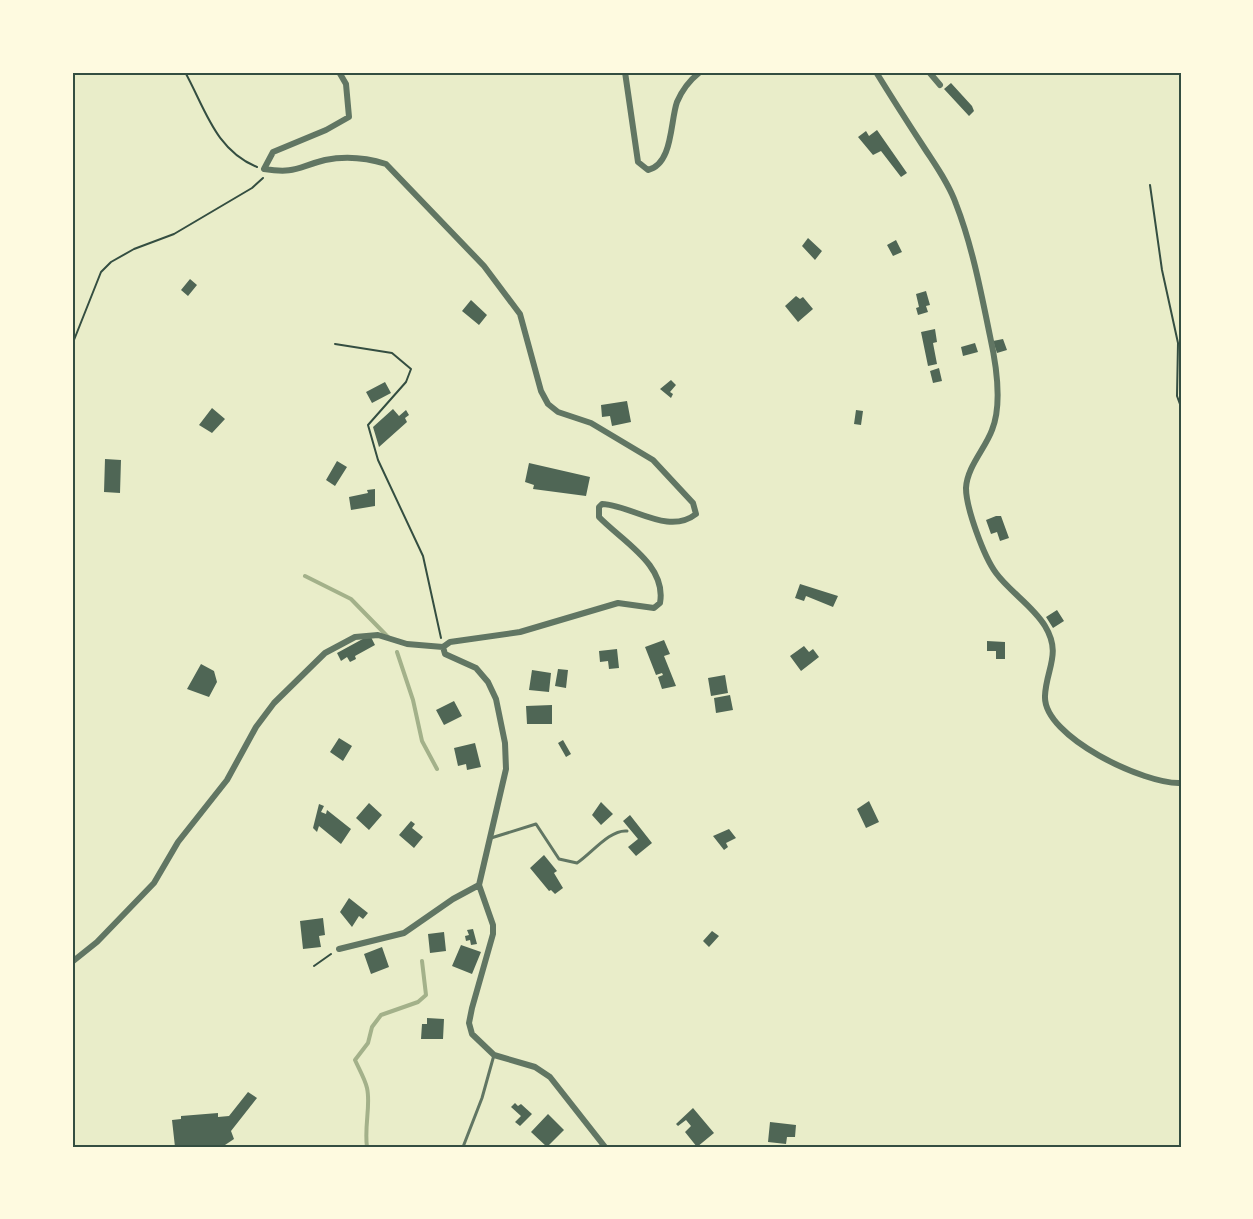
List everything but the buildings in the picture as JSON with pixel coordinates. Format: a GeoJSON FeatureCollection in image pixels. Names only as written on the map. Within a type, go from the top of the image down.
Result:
{"type":"FeatureCollection","features":[{"type":"Feature","properties":{"kind":"street"},"geometry":{"type":"LineString","coordinates":[[72,962],[97,942],[154,883],[178,842],[227,780],[256,728],[274,703],[325,653],[355,637],[378,635],[406,644],[443,647],[450,642],[520,632],[618,603],[654,608],[660,603],[662,595],[662,586],[657,574],[647,561],[599,517],[600,507],[602,504],[618,505],[664,521],[688,520],[696,514],[693,503],[653,460],[591,423],[558,412],[548,404],[541,391],[520,314],[484,267],[386,164],[368,158],[326,160],[287,173],[268,170],[273,152],[349,117],[346,84],[339,72]]}},
{"type":"Feature","properties":{"kind":"street"},"geometry":{"type":"LineString","coordinates":[[625,72],[638,162],[648,170],[655,168],[662,160],[677,102],[690,80],[700,72]]}},
{"type":"Feature","properties":{"kind":"street"},"geometry":{"type":"LineString","coordinates":[[876,72],[956,203],[975,273],[994,359],[996,400],[993,429],[969,474],[966,489],[987,558],[996,573],[1045,625],[1051,641],[1054,658],[1045,696],[1048,714],[1071,738],[1119,765],[1152,781],[1181,783]]}},
{"type":"Feature","properties":{"kind":"street"},"geometry":{"type":"LineString","coordinates":[[929,72],[940,85]]}},
{"type":"Feature","properties":{"kind":"street"},"geometry":{"type":"LineString","coordinates":[[443,647],[445,654],[476,668],[488,682],[496,699],[505,743],[506,769],[479,885],[493,925],[493,934],[469,1023],[472,1034],[494,1056],[535,1067],[550,1077],[605,1147]]}},
{"type":"Feature","properties":{"kind":"street"},"geometry":{"type":"LineString","coordinates":[[339,949],[376,938],[404,933],[453,899],[479,885]]}},
{"type":"Feature","properties":{"kind":"lane"},"geometry":{"type":"LineString","coordinates":[[491,838],[536,824],[559,859],[567,863],[577,863],[612,836],[621,831],[627,831]]}},
{"type":"Feature","properties":{"kind":"lane"},"geometry":{"type":"LineString","coordinates":[[463,1147],[482,1098],[494,1056]]}},
{"type":"Feature","properties":{"kind":"path"},"geometry":{"type":"LineString","coordinates":[[72,345],[101,272],[111,262],[134,249],[174,234],[252,188],[268,170],[244,162],[221,143],[185,72]]}},
{"type":"Feature","properties":{"kind":"path"},"geometry":{"type":"LineString","coordinates":[[1150,185],[1162,270],[1178,343],[1177,396],[1181,407]]}},
{"type":"Feature","properties":{"kind":"path"},"geometry":{"type":"LineString","coordinates":[[335,344],[392,353],[411,369],[406,382],[368,424],[378,460],[423,556],[432,588],[443,647]]}},
{"type":"Feature","properties":{"kind":"path"},"geometry":{"type":"LineString","coordinates":[[314,966],[339,949]]}},
{"type":"Feature","properties":{"kind":"waterway"},"geometry":{"type":"LineString","coordinates":[[305,576],[351,599],[388,637]]}},
{"type":"Feature","properties":{"kind":"waterway"},"geometry":{"type":"LineString","coordinates":[[397,652],[413,700],[422,741],[437,769]]}},
{"type":"Feature","properties":{"kind":"waterway"},"geometry":{"type":"LineString","coordinates":[[367,1147],[368,1095],[365,1081],[355,1060],[368,1043],[372,1027],[381,1015],[418,1002],[426,995],[422,961]]}}]}
